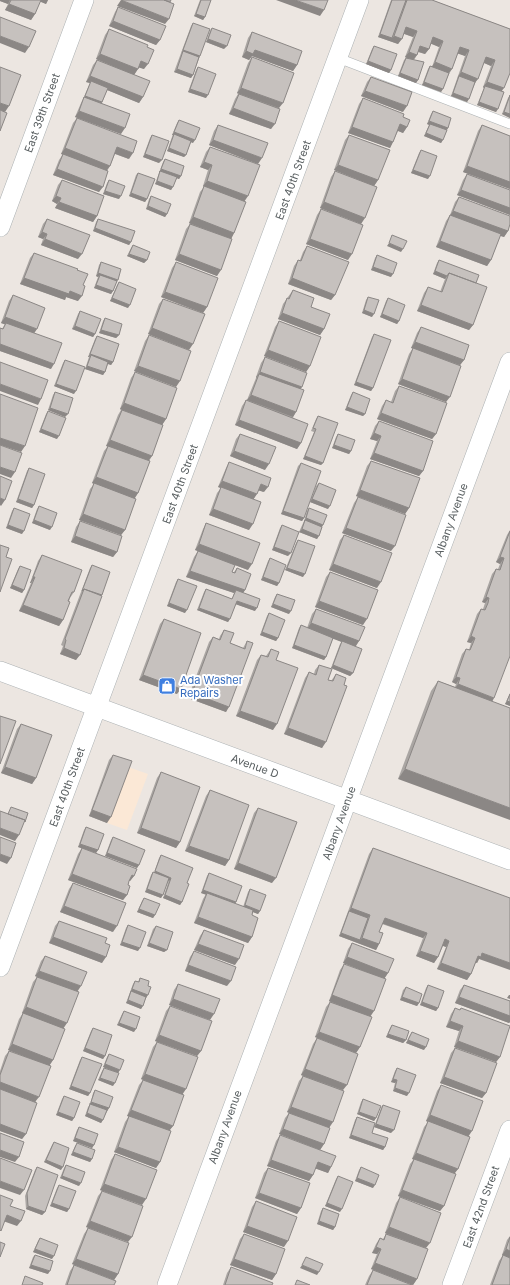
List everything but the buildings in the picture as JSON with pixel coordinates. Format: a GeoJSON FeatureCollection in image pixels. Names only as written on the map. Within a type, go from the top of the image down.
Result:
{"type":"FeatureCollection","features":[{"type":"Feature","properties":{"kind":"street","name":"East 39th Street"},"geometry":{"type":"LineString","coordinates":[[0,227],[84,0]]}},
{"type":"Feature","properties":{"kind":"street","name":"East 40th Street"},"geometry":{"type":"LineString","coordinates":[[0,967],[359,0]]}},
{"type":"Feature","properties":{"kind":"street","name":"Albany Avenue"},"geometry":{"type":"LineString","coordinates":[[166,1285],[510,362]]}},
{"type":"Feature","properties":{"kind":"street","name":"Avenue D"},"geometry":{"type":"LineString","coordinates":[[0,671],[510,860]]}},
{"type":"Feature","properties":{"kind":"street","name":"East 42nd Street"},"geometry":{"type":"LineString","coordinates":[[452,1285],[510,1130]]}},
{"type":"Feature","properties":{"kind":"lane"},"geometry":{"type":"LineString","coordinates":[[338,58],[510,124]]}},
{"type":"Feature","properties":{"kind":"shaded area"},"geometry":{"type":"Polygon","coordinates":[[[128,767],[148,774],[127,830],[107,823],[128,767]]]}},
{"type":"Feature","properties":{"kind":"place","name":"Ada Washer Repairs"},"geometry":{"type":"Point","coordinates":[167,686]}}]}
